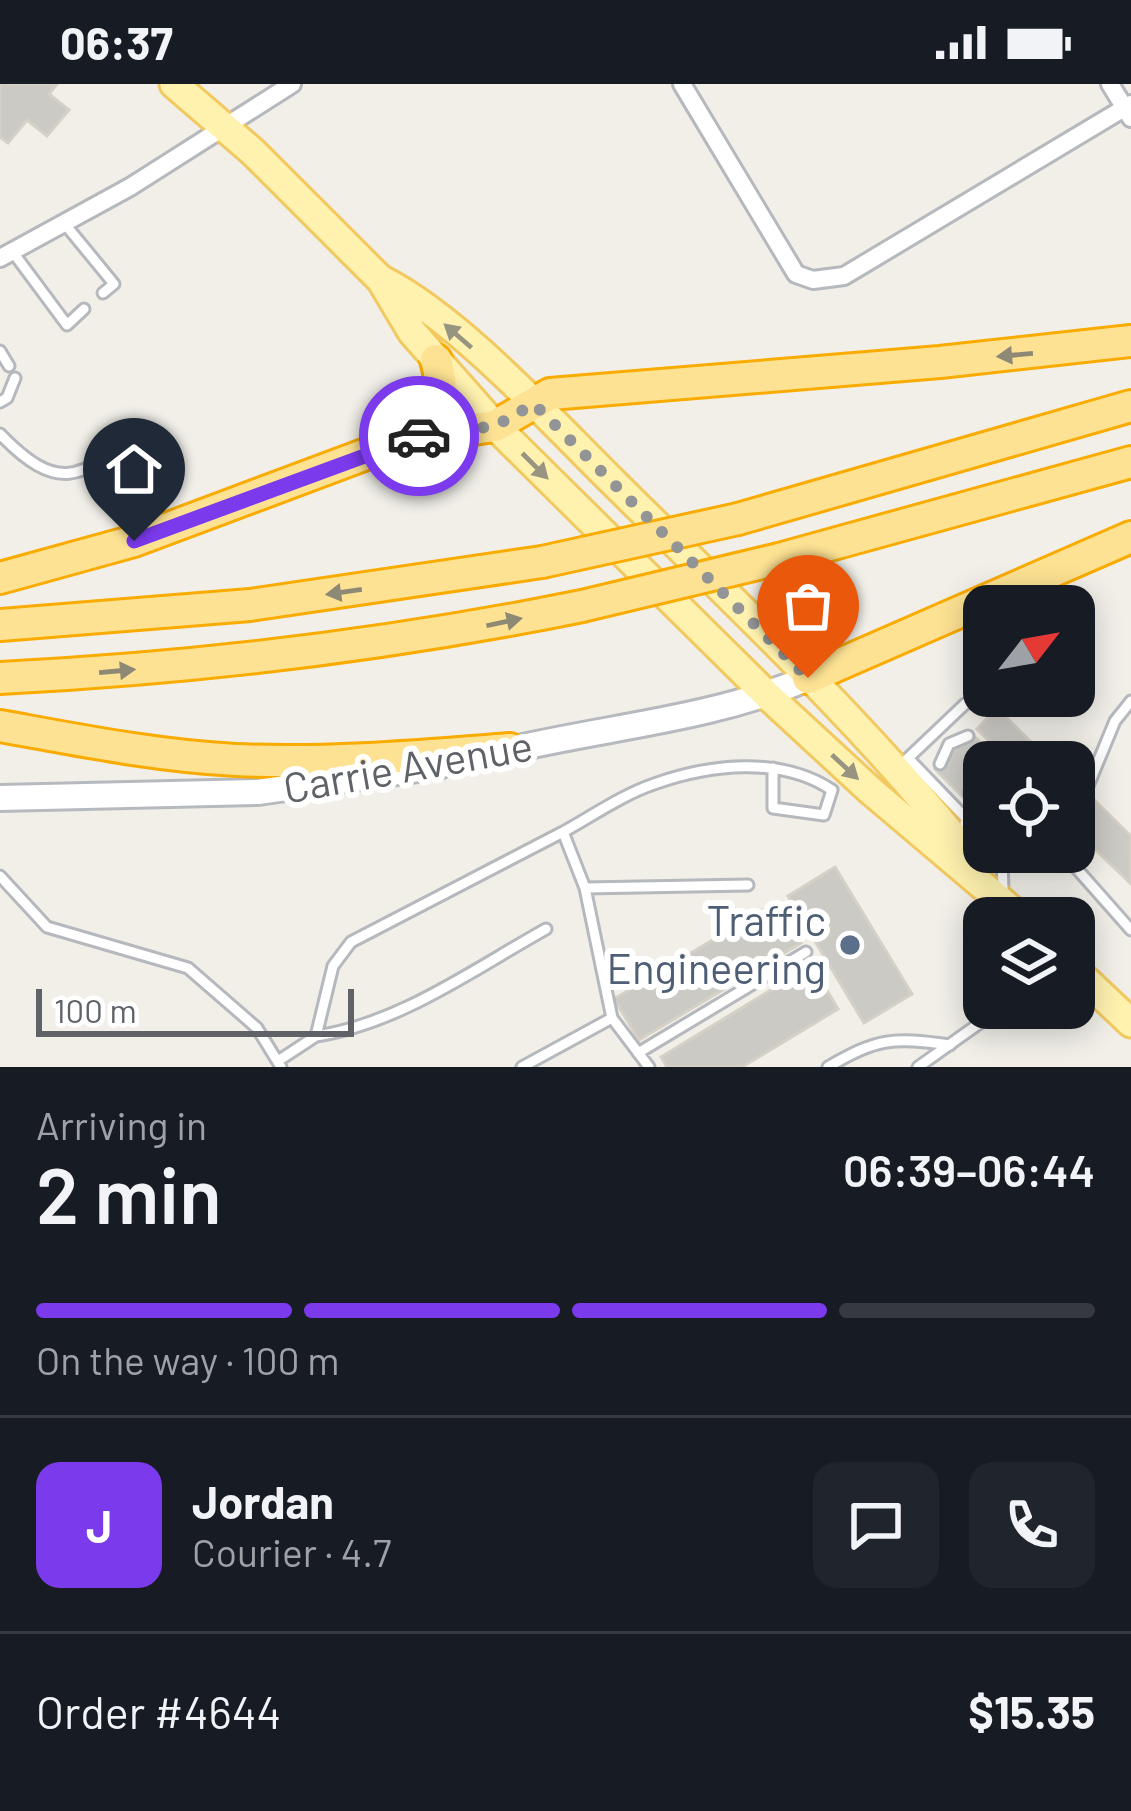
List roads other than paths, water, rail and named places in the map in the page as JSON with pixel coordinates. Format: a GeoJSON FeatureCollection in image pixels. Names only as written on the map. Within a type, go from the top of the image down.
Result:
{"type":"FeatureCollection","features":[{"type":"Feature","properties":{"kind":"highway"},"geometry":{"type":"LineString","coordinates":[[0,578],[134,541],[409,438],[495,426],[562,392],[961,360],[1131,341]]}},
{"type":"Feature","properties":{"kind":"highway"},"geometry":{"type":"LineString","coordinates":[[409,438],[436,416],[440,405],[442,381],[436,360]]}},
{"type":"Feature","properties":{"kind":"highway"},"geometry":{"type":"LineString","coordinates":[[0,625],[250,605],[542,562],[738,519],[1131,406]]}},
{"type":"Feature","properties":{"kind":"highway"},"geometry":{"type":"LineString","coordinates":[[0,678],[251,659],[433,635],[582,606],[779,559],[1131,462]]}},
{"type":"Feature","properties":{"kind":"highway"},"geometry":{"type":"LineString","coordinates":[[808,678],[1131,537]]}},
{"type":"Feature","properties":{"kind":"highway"},"geometry":{"type":"LineString","coordinates":[[0,726],[232,760],[351,760],[510,749]]}},
{"type":"Feature","properties":{"kind":"main road"},"geometry":{"type":"LineString","coordinates":[[174,84],[224,125],[381,280],[425,308],[534,404],[901,765],[960,828],[1005,897]]}},
{"type":"Feature","properties":{"kind":"main road"},"geometry":{"type":"LineString","coordinates":[[381,280],[412,332],[495,426],[768,696],[903,820],[997,897]]}},
{"type":"Feature","properties":{"kind":"main road","name":"Carrie Avenue"},"geometry":{"type":"LineString","coordinates":[[0,798],[196,796],[299,788],[446,765],[693,716],[768,696],[808,678]]}},
{"type":"Feature","properties":{"kind":"main road"},"geometry":{"type":"LineString","coordinates":[[1095,989],[1131,1023]]}},
{"type":"Feature","properties":{"kind":"street"},"geometry":{"type":"LineString","coordinates":[[6,254],[130,187],[292,84]]}},
{"type":"Feature","properties":{"kind":"street"},"geometry":{"type":"LineString","coordinates":[[682,84],[796,274],[814,280],[844,276],[1129,110],[1111,84]]}},
{"type":"Feature","properties":{"kind":"lane"},"geometry":{"type":"LineString","coordinates":[[64,223],[114,284],[103,293]]}},
{"type":"Feature","properties":{"kind":"lane"},"geometry":{"type":"LineString","coordinates":[[6,254],[67,325],[85,310]]}},
{"type":"Feature","properties":{"kind":"lane"},"geometry":{"type":"LineString","coordinates":[[0,351],[8,366]]}},
{"type":"Feature","properties":{"kind":"lane"},"geometry":{"type":"LineString","coordinates":[[0,402],[7,398],[15,378]]}},
{"type":"Feature","properties":{"kind":"lane"},"geometry":{"type":"LineString","coordinates":[[0,434],[26,460],[54,475],[93,469],[143,431]]}},
{"type":"Feature","properties":{"kind":"lane"},"geometry":{"type":"LineString","coordinates":[[1095,769],[1115,721],[1131,701]]}},
{"type":"Feature","properties":{"kind":"lane"},"geometry":{"type":"LineString","coordinates":[[901,765],[963,706]]}},
{"type":"Feature","properties":{"kind":"lane"},"geometry":{"type":"LineString","coordinates":[[937,731],[952,747]]}},
{"type":"Feature","properties":{"kind":"lane"},"geometry":{"type":"LineString","coordinates":[[940,764],[968,736]]}},
{"type":"Feature","properties":{"kind":"lane"},"geometry":{"type":"LineString","coordinates":[[316,1036],[333,967],[351,942],[651,784],[711,769],[773,768],[788,768],[832,790],[824,814],[772,808],[773,768]]}},
{"type":"Feature","properties":{"kind":"lane"},"geometry":{"type":"LineString","coordinates":[[963,825],[963,829]]}},
{"type":"Feature","properties":{"kind":"lane"},"geometry":{"type":"LineString","coordinates":[[563,832],[585,888],[612,1018],[649,1067]]}},
{"type":"Feature","properties":{"kind":"lane"},"geometry":{"type":"LineString","coordinates":[[1081,873],[1131,930]]}},
{"type":"Feature","properties":{"kind":"lane"},"geometry":{"type":"LineString","coordinates":[[0,876],[47,926],[188,968],[257,1028],[280,1064],[316,1036],[347,1031],[395,1013],[546,928]]}},
{"type":"Feature","properties":{"kind":"lane"},"geometry":{"type":"LineString","coordinates":[[585,888],[748,886]]}},
{"type":"Feature","properties":{"kind":"lane"},"geometry":{"type":"LineString","coordinates":[[638,1053],[806,952]]}},
{"type":"Feature","properties":{"kind":"lane"},"geometry":{"type":"LineString","coordinates":[[522,1067],[612,1018]]}},
{"type":"Feature","properties":{"kind":"lane"},"geometry":{"type":"LineString","coordinates":[[918,1067],[972,1029]]}},
{"type":"Feature","properties":{"kind":"lane"},"geometry":{"type":"LineString","coordinates":[[827,1067],[865,1046],[901,1038],[950,1045]]}},
{"type":"Feature","properties":{"kind":"place","name":"Traffic Engineering"},"geometry":{"type":"Point","coordinates":[850,945]}}]}
